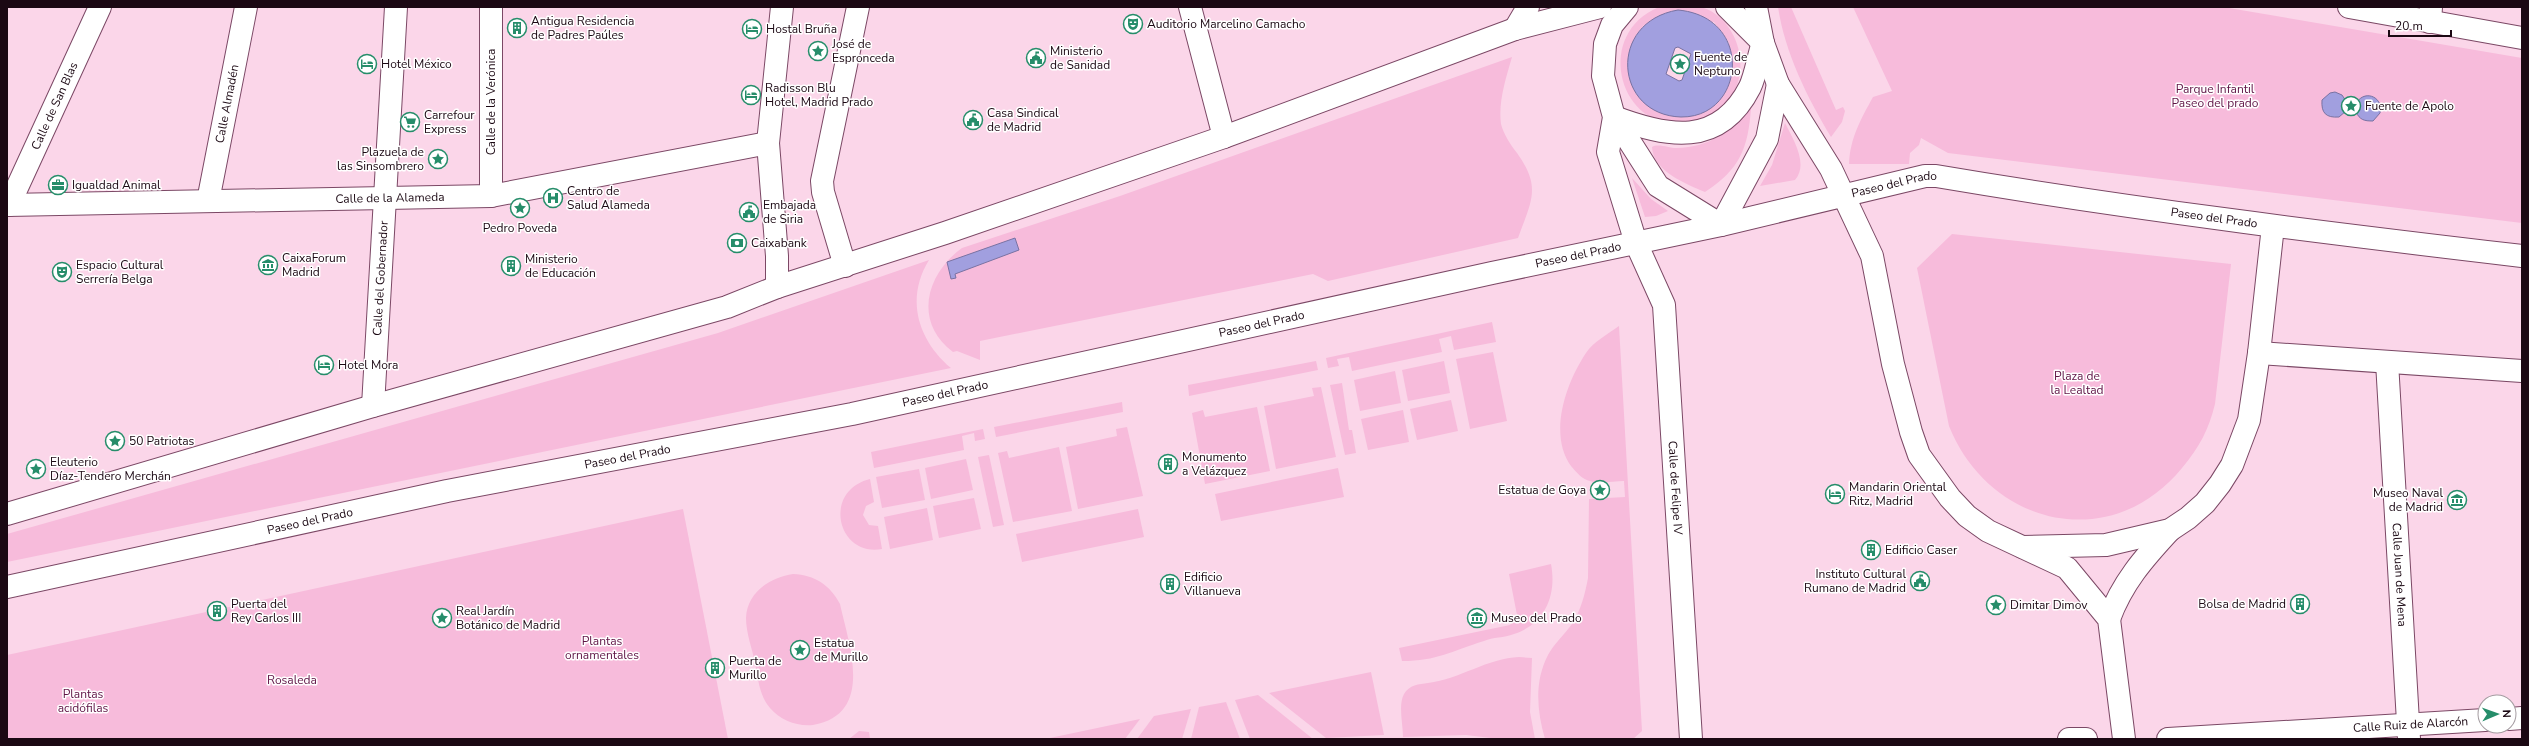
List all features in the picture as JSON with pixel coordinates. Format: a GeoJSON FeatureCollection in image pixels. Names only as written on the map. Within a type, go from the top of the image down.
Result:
{"type":"FeatureCollection","features":[{"type":"Feature","properties":{"kind":"main road","name":"Calle de San Blas"},"geometry":{"type":"LineString","coordinates":[[8,205],[100,7]]}},
{"type":"Feature","properties":{"kind":"main road","name":"Calle Almadén"},"geometry":{"type":"LineString","coordinates":[[208,201],[246,7]]}},
{"type":"Feature","properties":{"kind":"main road","name":"Calle del Gobernador"},"geometry":{"type":"LineString","coordinates":[[373,406],[396,7]]}},
{"type":"Feature","properties":{"kind":"main road","name":"Calle de la Verónica"},"geometry":{"type":"LineString","coordinates":[[490,196],[491,7]]}},
{"type":"Feature","properties":{"kind":"main road"},"geometry":{"type":"LineString","coordinates":[[776,287],[777,256],[768,143],[782,7]]}},
{"type":"Feature","properties":{"kind":"main road"},"geometry":{"type":"LineString","coordinates":[[845,266],[823,192],[822,180],[858,7]]}},
{"type":"Feature","properties":{"kind":"main road"},"geometry":{"type":"LineString","coordinates":[[1190,7],[1224,137]]}},
{"type":"Feature","properties":{"kind":"main road"},"geometry":{"type":"LineString","coordinates":[[1515,29],[1528,7]]}},
{"type":"Feature","properties":{"kind":"main road"},"geometry":{"type":"LineString","coordinates":[[7,514],[373,406],[727,307],[776,287],[845,266],[1224,137],[1515,29],[1600,7]]}},
{"type":"Feature","properties":{"kind":"main road"},"geometry":{"type":"LineString","coordinates":[[1627,7],[1612,25],[1605,44],[1602,63],[1614,118],[1658,186],[1721,225],[1767,139],[1778,84]]}},
{"type":"Feature","properties":{"kind":"main road"},"geometry":{"type":"LineString","coordinates":[[1727,7],[1763,43]]}},
{"type":"Feature","properties":{"kind":"main road"},"geometry":{"type":"LineString","coordinates":[[1756,7],[1763,43],[1778,84],[1831,169],[1842,197],[1872,256],[1893,364],[1911,432],[1919,455],[1950,498],[1967,516],[1988,531],[2067,568],[2109,618]]}},
{"type":"Feature","properties":{"kind":"main road"},"geometry":{"type":"LineString","coordinates":[[2349,7],[2430,14],[2522,38]]}},
{"type":"Feature","properties":{"kind":"main road"},"geometry":{"type":"LineString","coordinates":[[1614,118],[1676,134],[1695,133],[1713,127],[1728,116],[1750,86],[1763,43]]}},
{"type":"Feature","properties":{"kind":"main road","name":"Calle de Felipe IV"},"geometry":{"type":"LineString","coordinates":[[1614,118],[1608,152],[1636,243],[1664,305],[1691,739]]}},
{"type":"Feature","properties":{"kind":"main road","name":"Calle de la Alameda"},"geometry":{"type":"LineString","coordinates":[[8,205],[490,196],[768,143]]}},
{"type":"Feature","properties":{"kind":"main road","name":"Paseo del Prado"},"geometry":{"type":"LineString","coordinates":[[7,587],[447,491],[852,414],[1721,225],[1842,197],[1910,178],[1936,176],[2007,189],[2273,226],[2522,256]]}},
{"type":"Feature","properties":{"kind":"main road"},"geometry":{"type":"LineString","coordinates":[[2124,739],[2109,618],[2118,596],[2137,565],[2170,530],[2188,518],[2205,503],[2232,465],[2249,420],[2259,353],[2273,226]]}},
{"type":"Feature","properties":{"kind":"main road"},"geometry":{"type":"LineString","coordinates":[[2259,353],[2522,372]]}},
{"type":"Feature","properties":{"kind":"main road","name":"Calle Juan de Mena"},"geometry":{"type":"LineString","coordinates":[[2387,362],[2409,732]]}},
{"type":"Feature","properties":{"kind":"main road"},"geometry":{"type":"LineString","coordinates":[[2023,547],[2106,545],[2170,530]]}},
{"type":"Feature","properties":{"kind":"main road","name":"Calle Ruiz de Alarcón"},"geometry":{"type":"LineString","coordinates":[[2168,739],[2409,732],[2477,721]]}},
{"type":"Feature","properties":{"kind":"main road"},"geometry":{"type":"LineString","coordinates":[[2069,739],[2086,739]]}},
{"type":"Feature","properties":{"kind":"green space"},"geometry":{"type":"Polygon","coordinates":[[[1694,6],[1704,8],[1716,14],[1726,24],[1733,35],[1738,48],[1740,75],[1736,88],[1729,100],[1713,114],[1693,121],[1669,123],[1648,116],[1633,101],[1624,82],[1621,61],[1625,40],[1637,21],[1659,7],[1694,6]],[[1714,22],[1644,25],[1635,38],[1630,51],[1630,78],[1635,90],[1643,100],[1655,109],[1669,116],[1729,43],[1714,22]]]}},
{"type":"Feature","properties":{"kind":"green space"},"geometry":{"type":"Polygon","coordinates":[[[1778,7],[1791,7],[1836,110],[1843,107],[1845,111],[1842,122],[1831,137],[1798,74],[1786,41],[1778,7]]]}},
{"type":"Feature","properties":{"kind":"green space","name":"Parque Infantil Paseo del prado"},"geometry":{"type":"Polygon","coordinates":[[[1853,7],[2223,7],[2522,58],[2522,223],[1948,153],[1921,138],[1919,145],[1910,153],[1909,164],[1849,164],[1851,146],[1854,137],[1860,121],[1873,97],[1892,91],[1853,7]]]}},
{"type":"Feature","properties":{"kind":"green space"},"geometry":{"type":"Polygon","coordinates":[[[1512,57],[1502,99],[1500,116],[1501,124],[1508,139],[1525,165],[1530,176],[1532,186],[1530,204],[1518,238],[1328,281],[1313,274],[980,341],[980,360],[957,351],[953,352],[940,340],[932,327],[929,313],[929,298],[933,284],[940,271],[962,248],[1120,196],[1512,57]]]}},
{"type":"Feature","properties":{"kind":"green space"},"geometry":{"type":"Polygon","coordinates":[[[1751,108],[1750,122],[1740,157],[1727,175],[1705,192],[1680,181],[1664,170],[1658,163],[1652,147],[1660,146],[1676,148],[1699,145],[1718,137],[1727,131],[1751,108]]]}},
{"type":"Feature","properties":{"kind":"green space"},"geometry":{"type":"Polygon","coordinates":[[[1785,123],[1800,159],[1799,174],[1795,180],[1760,186],[1772,165],[1785,123]]]}},
{"type":"Feature","properties":{"kind":"green space"},"geometry":{"type":"Polygon","coordinates":[[[1632,178],[1651,199],[1668,211],[1656,216],[1645,217],[1632,178]]]}},
{"type":"Feature","properties":{"kind":"green space","name":"Plaza de la Lealtad"},"geometry":{"type":"Polygon","coordinates":[[[1952,234],[2231,264],[2215,404],[2210,422],[2203,438],[2188,461],[2153,495],[2121,512],[2088,519],[2054,517],[2022,506],[1992,487],[1968,460],[1949,426],[1917,268],[1952,234]]]}},
{"type":"Feature","properties":{"kind":"green space"},"geometry":{"type":"Polygon","coordinates":[[[929,260],[922,275],[918,289],[917,304],[919,318],[923,332],[930,345],[951,368],[7,562],[7,534],[718,333],[929,260]]]}},
{"type":"Feature","properties":{"kind":"green space"},"geometry":{"type":"Polygon","coordinates":[[[1492,322],[1496,342],[1454,350],[1451,336],[1439,339],[1442,352],[1352,371],[1349,357],[1337,359],[1339,366],[1328,368],[1326,358],[1492,322]]]}},
{"type":"Feature","properties":{"kind":"green space"},"geometry":{"type":"Polygon","coordinates":[[[1619,326],[1642,731],[1633,739],[1545,739],[1540,718],[1538,697],[1540,676],[1548,655],[1572,624],[1584,596],[1588,578],[1589,499],[1625,497],[1624,481],[1594,482],[1585,479],[1571,466],[1564,453],[1561,439],[1560,424],[1562,409],[1572,379],[1586,353],[1597,342],[1619,326]]]}},
{"type":"Feature","properties":{"kind":"green space"},"geometry":{"type":"Polygon","coordinates":[[[1493,352],[1507,421],[1470,429],[1456,359],[1493,352]]]}},
{"type":"Feature","properties":{"kind":"green space"},"geometry":{"type":"Polygon","coordinates":[[[1316,361],[1318,370],[1189,396],[1188,385],[1316,361]]]}},
{"type":"Feature","properties":{"kind":"green space"},"geometry":{"type":"Polygon","coordinates":[[[1444,361],[1450,393],[1408,401],[1402,370],[1444,361]]]}},
{"type":"Feature","properties":{"kind":"green space"},"geometry":{"type":"Polygon","coordinates":[[[1395,371],[1401,403],[1360,411],[1354,380],[1395,371]]]}},
{"type":"Feature","properties":{"kind":"green space"},"geometry":{"type":"Polygon","coordinates":[[[1342,383],[1349,430],[1352,430],[1356,453],[1345,455],[1330,385],[1342,383]]]}},
{"type":"Feature","properties":{"kind":"green space"},"geometry":{"type":"Polygon","coordinates":[[[1321,387],[1336,457],[1276,469],[1264,406],[1314,396],[1312,388],[1321,387]]]}},
{"type":"Feature","properties":{"kind":"green space"},"geometry":{"type":"Polygon","coordinates":[[[1451,400],[1458,431],[1417,440],[1410,409],[1451,400]]]}},
{"type":"Feature","properties":{"kind":"green space"},"geometry":{"type":"Polygon","coordinates":[[[1122,402],[1123,412],[996,437],[994,427],[1122,402]]]}},
{"type":"Feature","properties":{"kind":"green space"},"geometry":{"type":"Polygon","coordinates":[[[1257,407],[1270,471],[1205,484],[1192,413],[1203,410],[1205,417],[1257,407]]]}},
{"type":"Feature","properties":{"kind":"green space"},"geometry":{"type":"Polygon","coordinates":[[[1403,410],[1409,442],[1368,450],[1361,419],[1403,410]]]}},
{"type":"Feature","properties":{"kind":"green space"},"geometry":{"type":"Polygon","coordinates":[[[1127,427],[1143,496],[1078,509],[1066,447],[1117,436],[1116,429],[1127,427]]]}},
{"type":"Feature","properties":{"kind":"green space"},"geometry":{"type":"Polygon","coordinates":[[[983,429],[985,439],[975,441],[974,433],[962,436],[964,450],[874,468],[871,452],[983,429]]]}},
{"type":"Feature","properties":{"kind":"green space"},"geometry":{"type":"Polygon","coordinates":[[[1059,447],[1072,511],[1013,522],[998,453],[1007,451],[1009,458],[1059,447]]]}},
{"type":"Feature","properties":{"kind":"green space"},"geometry":{"type":"Polygon","coordinates":[[[989,455],[1004,525],[993,527],[978,457],[989,455]]]}},
{"type":"Feature","properties":{"kind":"green space"},"geometry":{"type":"Polygon","coordinates":[[[966,459],[973,490],[931,499],[925,468],[966,459]]]}},
{"type":"Feature","properties":{"kind":"green space"},"geometry":{"type":"Polygon","coordinates":[[[1338,468],[1344,497],[1221,521],[1215,494],[1338,468]]]}},
{"type":"Feature","properties":{"kind":"green space"},"geometry":{"type":"Polygon","coordinates":[[[919,469],[925,500],[882,508],[876,477],[919,469]]]}},
{"type":"Feature","properties":{"kind":"green space"},"geometry":{"type":"Polygon","coordinates":[[[870,479],[874,502],[866,506],[863,515],[869,525],[878,526],[882,549],[867,549],[854,543],[846,534],[841,522],[841,509],[845,496],[855,486],[870,479]]]}},
{"type":"Feature","properties":{"kind":"green space"},"geometry":{"type":"Polygon","coordinates":[[[974,498],[981,529],[939,538],[933,506],[974,498]]]}},
{"type":"Feature","properties":{"kind":"green space"},"geometry":{"type":"Polygon","coordinates":[[[927,508],[933,540],[890,549],[884,517],[927,508]]]}},
{"type":"Feature","properties":{"kind":"green space","name":"Real Jardín Botánico de Madrid"},"geometry":{"type":"Polygon","coordinates":[[[683,509],[728,739],[7,739],[7,655],[683,509]]]}},
{"type":"Feature","properties":{"kind":"green space"},"geometry":{"type":"Polygon","coordinates":[[[1138,509],[1144,537],[1022,562],[1016,534],[1138,509]]]}},
{"type":"Feature","properties":{"kind":"green space"},"geometry":{"type":"Polygon","coordinates":[[[1551,564],[1552,587],[1546,607],[1541,616],[1525,629],[1510,635],[1487,640],[1435,657],[1414,661],[1402,661],[1399,648],[1510,625],[1517,615],[1509,574],[1551,564]]]}},
{"type":"Feature","properties":{"kind":"green space"},"geometry":{"type":"Polygon","coordinates":[[[793,574],[808,576],[815,579],[827,586],[832,591],[840,604],[852,657],[853,676],[851,693],[845,707],[832,718],[813,725],[801,725],[790,722],[779,716],[766,703],[763,698],[747,629],[747,609],[756,593],[769,582],[777,578],[793,574]]]}},
{"type":"Feature","properties":{"kind":"green space"},"geometry":{"type":"Polygon","coordinates":[[[1519,657],[1532,658],[1530,712],[1535,739],[1499,739],[1466,735],[1403,737],[1401,704],[1404,694],[1411,687],[1440,681],[1496,661],[1519,657]]]}},
{"type":"Feature","properties":{"kind":"green space"},"geometry":{"type":"Polygon","coordinates":[[[1371,672],[1384,735],[1326,738],[1269,693],[1371,672]]]}},
{"type":"Feature","properties":{"kind":"green space"},"geometry":{"type":"Polygon","coordinates":[[[1258,695],[1313,739],[1250,739],[1235,700],[1258,695]]]}},
{"type":"Feature","properties":{"kind":"green space"},"geometry":{"type":"Polygon","coordinates":[[[1226,702],[1240,739],[1191,739],[1199,707],[1226,702]]]}},
{"type":"Feature","properties":{"kind":"green space"},"geometry":{"type":"Polygon","coordinates":[[[1191,709],[1182,739],[1137,739],[1154,716],[1191,709]]]}},
{"type":"Feature","properties":{"kind":"green space"},"geometry":{"type":"Polygon","coordinates":[[[1140,719],[1125,739],[1045,739],[1140,719]]]}},
{"type":"Feature","properties":{"kind":"green space"},"geometry":{"type":"Polygon","coordinates":[[[859,731],[869,732],[870,739],[849,739],[859,731]]]}},
{"type":"Feature","properties":{"kind":"water"},"geometry":{"type":"Polygon","coordinates":[[[1678,10],[1703,17],[1720,30],[1730,47],[1732,66],[1728,85],[1718,102],[1702,113],[1681,117],[1659,112],[1642,101],[1632,85],[1628,67],[1630,49],[1639,32],[1655,18],[1678,10]],[[1678,47],[1675,48],[1666,74],[1679,81],[1682,80],[1691,54],[1678,47]]]}},
{"type":"Feature","properties":{"kind":"water","name":"Fuente de Apolo"},"geometry":{"type":"Polygon","coordinates":[[[2335,92],[2342,95],[2346,101],[2357,102],[2365,96],[2373,97],[2379,103],[2381,108],[2380,113],[2373,121],[2363,120],[2356,112],[2346,111],[2339,117],[2331,117],[2325,114],[2322,108],[2322,100],[2330,93],[2335,92]]]}},
{"type":"Feature","properties":{"kind":"water"},"geometry":{"type":"Polygon","coordinates":[[[1015,238],[1019,250],[955,274],[956,278],[951,279],[947,262],[1015,238]]]}},
{"type":"Feature","properties":{"kind":"place","name":"Auditorio Marcelino Camacho"},"geometry":{"type":"Point","coordinates":[1133,24]}},
{"type":"Feature","properties":{"kind":"place","name":"Antigua Residencia de Padres Paúles"},"geometry":{"type":"Point","coordinates":[517,28]}},
{"type":"Feature","properties":{"kind":"place","name":"Hostal Bruña"},"geometry":{"type":"Point","coordinates":[752,29]}},
{"type":"Feature","properties":{"kind":"place","name":"José de Espronceda"},"geometry":{"type":"Point","coordinates":[818,51]}},
{"type":"Feature","properties":{"kind":"place","name":"Ministerio de Sanidad"},"geometry":{"type":"Point","coordinates":[1036,58]}},
{"type":"Feature","properties":{"kind":"place","name":"Hotel México"},"geometry":{"type":"Point","coordinates":[367,64]}},
{"type":"Feature","properties":{"kind":"place","name":"Fuente de Neptuno"},"geometry":{"type":"Point","coordinates":[1680,64]}},
{"type":"Feature","properties":{"kind":"place","name":"Radisson Blu Hotel, Madrid Prado"},"geometry":{"type":"Point","coordinates":[751,95]}},
{"type":"Feature","properties":{"kind":"place","name":"Fuente de Apolo"},"geometry":{"type":"Point","coordinates":[2351,106]}},
{"type":"Feature","properties":{"kind":"place","name":"Casa Sindical de Madrid"},"geometry":{"type":"Point","coordinates":[973,120]}},
{"type":"Feature","properties":{"kind":"place","name":"Carrefour Express"},"geometry":{"type":"Point","coordinates":[410,122]}},
{"type":"Feature","properties":{"kind":"place","name":"Plazuela de las Sinsombrero"},"geometry":{"type":"Point","coordinates":[438,159]}},
{"type":"Feature","properties":{"kind":"place","name":"Igualdad Animal"},"geometry":{"type":"Point","coordinates":[58,185]}},
{"type":"Feature","properties":{"kind":"place","name":"Centro de Salud Alameda"},"geometry":{"type":"Point","coordinates":[553,198]}},
{"type":"Feature","properties":{"kind":"place","name":"Pedro Poveda"},"geometry":{"type":"Point","coordinates":[520,208]}},
{"type":"Feature","properties":{"kind":"place","name":"Embajada de Siria"},"geometry":{"type":"Point","coordinates":[749,212]}},
{"type":"Feature","properties":{"kind":"place","name":"Caixabank"},"geometry":{"type":"Point","coordinates":[737,243]}},
{"type":"Feature","properties":{"kind":"place","name":"CaixaForum Madrid"},"geometry":{"type":"Point","coordinates":[268,265]}},
{"type":"Feature","properties":{"kind":"place","name":"Ministerio de Educación"},"geometry":{"type":"Point","coordinates":[511,266]}},
{"type":"Feature","properties":{"kind":"place","name":"Espacio Cultural Serrería Belga"},"geometry":{"type":"Point","coordinates":[62,272]}},
{"type":"Feature","properties":{"kind":"place","name":"Hotel Mora"},"geometry":{"type":"Point","coordinates":[324,365]}},
{"type":"Feature","properties":{"kind":"place","name":"50 Patriotas"},"geometry":{"type":"Point","coordinates":[115,441]}},
{"type":"Feature","properties":{"kind":"place","name":"Monumento a Velázquez"},"geometry":{"type":"Point","coordinates":[1168,464]}},
{"type":"Feature","properties":{"kind":"place","name":"Eleuterio Díaz-Tendero Merchán"},"geometry":{"type":"Point","coordinates":[36,469]}},
{"type":"Feature","properties":{"kind":"place","name":"Estatua de Goya"},"geometry":{"type":"Point","coordinates":[1600,490]}},
{"type":"Feature","properties":{"kind":"place","name":"Mandarin Oriental Ritz, Madrid"},"geometry":{"type":"Point","coordinates":[1835,494]}},
{"type":"Feature","properties":{"kind":"place","name":"Museo Naval de Madrid"},"geometry":{"type":"Point","coordinates":[2457,500]}},
{"type":"Feature","properties":{"kind":"place","name":"Edificio Caser"},"geometry":{"type":"Point","coordinates":[1871,550]}},
{"type":"Feature","properties":{"kind":"place","name":"Instituto Cultural Rumano de Madrid"},"geometry":{"type":"Point","coordinates":[1920,581]}},
{"type":"Feature","properties":{"kind":"place","name":"Edificio Villanueva"},"geometry":{"type":"Point","coordinates":[1170,584]}},
{"type":"Feature","properties":{"kind":"place","name":"Bolsa de Madrid"},"geometry":{"type":"Point","coordinates":[2300,604]}},
{"type":"Feature","properties":{"kind":"place","name":"Dimitar Dimov"},"geometry":{"type":"Point","coordinates":[1996,605]}},
{"type":"Feature","properties":{"kind":"place","name":"Puerta del Rey Carlos III"},"geometry":{"type":"Point","coordinates":[217,611]}},
{"type":"Feature","properties":{"kind":"place","name":"Real Jardín Botánico de Madrid"},"geometry":{"type":"Point","coordinates":[442,618]}},
{"type":"Feature","properties":{"kind":"place","name":"Museo del Prado"},"geometry":{"type":"Point","coordinates":[1477,618]}},
{"type":"Feature","properties":{"kind":"place","name":"Estatua de Murillo"},"geometry":{"type":"Point","coordinates":[800,650]}},
{"type":"Feature","properties":{"kind":"place","name":"Puerta de Murillo"},"geometry":{"type":"Point","coordinates":[715,668]}},
{"type":"Feature","properties":{"kind":"park label","name":"Plantas ornamentales"},"geometry":{"type":"Point","coordinates":[602,648]}},
{"type":"Feature","properties":{"kind":"park label","name":"Rosaleda"},"geometry":{"type":"Point","coordinates":[292,680]}},
{"type":"Feature","properties":{"kind":"park label","name":"Plantas acidófilas"},"geometry":{"type":"Point","coordinates":[83,701]}}]}
